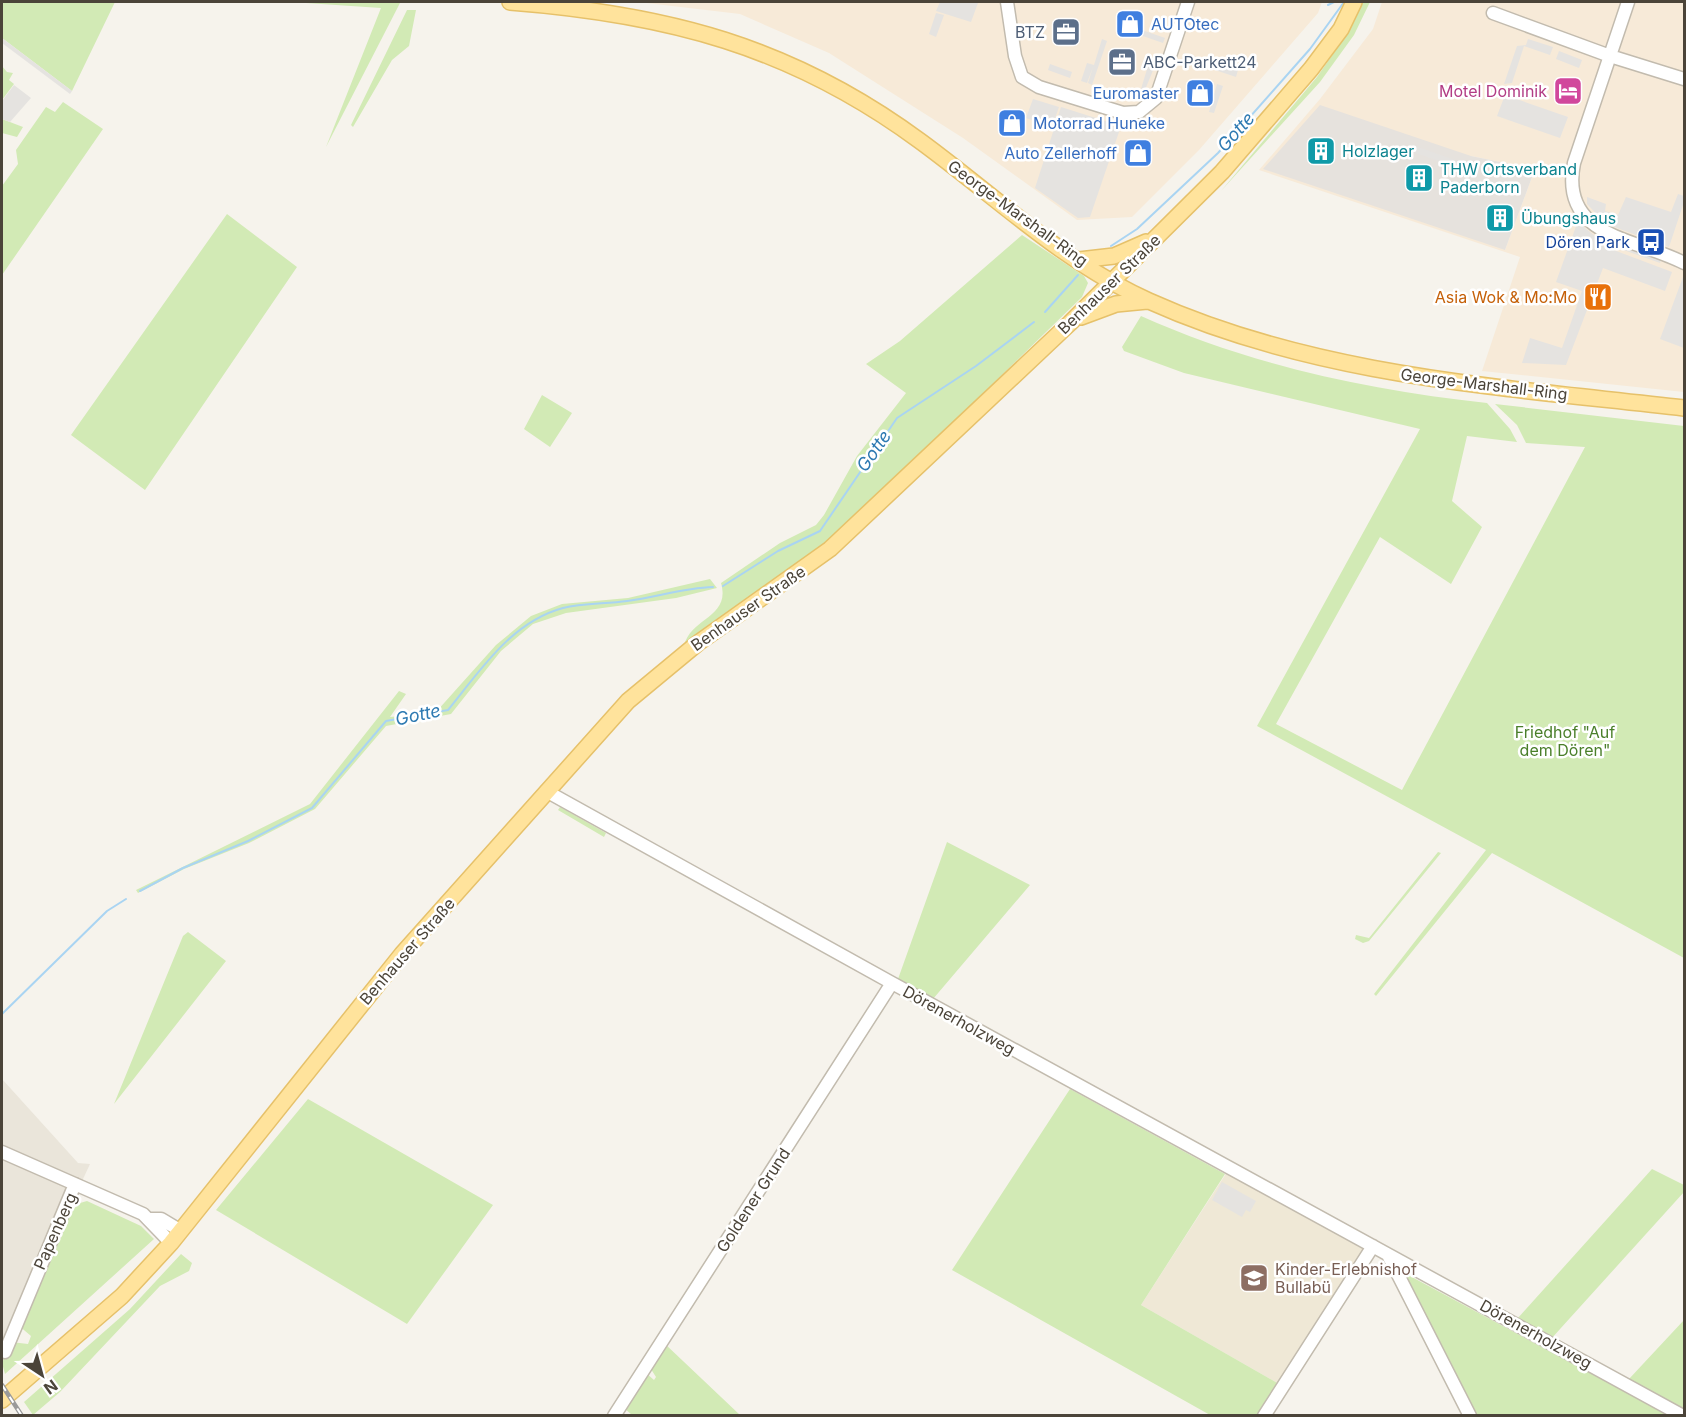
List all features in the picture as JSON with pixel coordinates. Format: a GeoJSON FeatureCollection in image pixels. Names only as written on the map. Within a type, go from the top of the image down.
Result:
{"type":"FeatureCollection","features":[{"type":"Feature","properties":{"kind":"main road","name":"George-Marshall-Ring"},"geometry":{"type":"LineString","coordinates":[[510,2],[593,9],[674,24],[736,42],[779,59],[860,99],[1079,260],[1113,281],[1150,301],[1292,352],[1364,367],[1684,408]]}},
{"type":"Feature","properties":{"kind":"main road","name":"Benhauser Straße"},"geometry":{"type":"LineString","coordinates":[[2,1400],[102,1314],[176,1237],[373,989],[546,791],[643,687],[706,637],[830,549],[1113,281],[1222,172],[1311,69],[1341,29],[1354,2]]}},
{"type":"Feature","properties":{"kind":"main road"},"geometry":{"type":"LineString","coordinates":[[1079,260],[1114,256],[1157,237]]}},
{"type":"Feature","properties":{"kind":"main road"},"geometry":{"type":"LineString","coordinates":[[1070,322],[1116,304],[1150,301]]}},
{"type":"Feature","properties":{"kind":"street"},"geometry":{"type":"LineString","coordinates":[[1008,2],[1015,56],[1022,77],[1039,87],[1123,113],[1139,112],[1156,99],[1188,2]]}},
{"type":"Feature","properties":{"kind":"street"},"geometry":{"type":"LineString","coordinates":[[1629,2],[1574,163],[1570,179],[1574,199],[1588,220],[1601,231],[1684,263]]}},
{"type":"Feature","properties":{"kind":"street"},"geometry":{"type":"LineString","coordinates":[[1493,13],[1610,56],[1684,80]]}},
{"type":"Feature","properties":{"kind":"street","name":"Dörenerholzweg"},"geometry":{"type":"LineString","coordinates":[[546,791],[1683,1416]]}},
{"type":"Feature","properties":{"kind":"street","name":"Goldener Grund"},"geometry":{"type":"LineString","coordinates":[[614,1416],[892,983]]}},
{"type":"Feature","properties":{"kind":"street","name":"Papenberg"},"geometry":{"type":"LineString","coordinates":[[2,1152],[75,1184],[4,1352]]}},
{"type":"Feature","properties":{"kind":"street"},"geometry":{"type":"LineString","coordinates":[[75,1184],[149,1219],[161,1219],[176,1237]]}},
{"type":"Feature","properties":{"kind":"street"},"geometry":{"type":"LineString","coordinates":[[1264,1416],[1373,1246]]}},
{"type":"Feature","properties":{"kind":"street"},"geometry":{"type":"LineString","coordinates":[[1388,1255],[1470,1416]]}},
{"type":"Feature","properties":{"kind":"shaded area"},"geometry":{"type":"Polygon","coordinates":[[[638,2],[1322,2],[1318,13],[1199,150],[1132,217],[1077,220],[963,138],[829,53],[740,14],[638,2]]]}},
{"type":"Feature","properties":{"kind":"shaded area"},"geometry":{"type":"Polygon","coordinates":[[[940,2],[978,3],[971,22],[936,11],[940,2]]]}},
{"type":"Feature","properties":{"kind":"shaded area"},"geometry":{"type":"Polygon","coordinates":[[[1382,2],[1684,2],[1684,392],[1482,371],[1520,257],[1259,170],[1320,99],[1373,29],[1382,2]],[[1471,156],[1505,250],[1535,169],[1471,156]]]}},
{"type":"Feature","properties":{"kind":"shaded area"},"geometry":{"type":"Polygon","coordinates":[[[936,13],[944,15],[936,37],[929,34],[936,13]]]}},
{"type":"Feature","properties":{"kind":"shaded area"},"geometry":{"type":"Polygon","coordinates":[[[1142,30],[1165,38],[1163,43],[1140,35],[1142,30]]]}},
{"type":"Feature","properties":{"kind":"shaded area"},"geometry":{"type":"Polygon","coordinates":[[[2,38],[72,91],[70,94],[2,43],[2,38]]]}},
{"type":"Feature","properties":{"kind":"shaded area"},"geometry":{"type":"Polygon","coordinates":[[[1102,39],[1107,41],[1092,85],[1088,83],[1093,67],[1087,83],[1081,81],[1087,63],[1094,65],[1102,39]]]}},
{"type":"Feature","properties":{"kind":"shaded area"},"geometry":{"type":"Polygon","coordinates":[[[1528,39],[1553,47],[1550,55],[1524,46],[1512,83],[1504,84],[1517,46],[1526,45],[1528,39]]]}},
{"type":"Feature","properties":{"kind":"shaded area"},"geometry":{"type":"Polygon","coordinates":[[[1559,51],[1582,60],[1579,68],[1556,59],[1559,51]]]}},
{"type":"Feature","properties":{"kind":"shaded area"},"geometry":{"type":"Polygon","coordinates":[[[1184,53],[1238,70],[1236,77],[1182,59],[1184,53]]]}},
{"type":"Feature","properties":{"kind":"shaded area"},"geometry":{"type":"Polygon","coordinates":[[[1050,64],[1072,72],[1070,78],[1048,70],[1050,64]]]}},
{"type":"Feature","properties":{"kind":"shaded area"},"geometry":{"type":"Polygon","coordinates":[[[1148,66],[1154,68],[1142,97],[1129,101],[1099,93],[1101,88],[1133,95],[1141,89],[1148,66]]]}},
{"type":"Feature","properties":{"kind":"shaded area"},"geometry":{"type":"Polygon","coordinates":[[[1217,84],[1223,86],[1214,113],[1209,112],[1217,84]]]}},
{"type":"Feature","properties":{"kind":"shaded area"},"geometry":{"type":"Polygon","coordinates":[[[14,85],[31,98],[10,122],[2,119],[2,101],[14,85]]]}},
{"type":"Feature","properties":{"kind":"shaded area"},"geometry":{"type":"Polygon","coordinates":[[[1505,95],[1568,117],[1560,138],[1497,116],[1505,95]]]}},
{"type":"Feature","properties":{"kind":"shaded area"},"geometry":{"type":"Polygon","coordinates":[[[1033,99],[1059,107],[1052,127],[1026,118],[1033,99]]]}},
{"type":"Feature","properties":{"kind":"shaded area"},"geometry":{"type":"Polygon","coordinates":[[[1320,105],[1471,156],[1535,169],[1505,250],[1263,169],[1320,105]]]}},
{"type":"Feature","properties":{"kind":"shaded area"},"geometry":{"type":"Polygon","coordinates":[[[1061,107],[1121,126],[1090,217],[1078,218],[1035,188],[1061,107]]]}},
{"type":"Feature","properties":{"kind":"shaded area"},"geometry":{"type":"Polygon","coordinates":[[[1412,145],[1458,161],[1456,167],[1410,151],[1412,145]]]}},
{"type":"Feature","properties":{"kind":"shaded area"},"geometry":{"type":"Polygon","coordinates":[[[1678,194],[1684,196],[1684,202],[1669,247],[1606,224],[1587,204],[1587,197],[1606,204],[1605,211],[1618,215],[1626,197],[1671,212],[1678,194]]]}},
{"type":"Feature","properties":{"kind":"shaded area"},"geometry":{"type":"Polygon","coordinates":[[[1579,218],[1585,228],[1604,243],[1603,246],[1672,272],[1665,291],[1603,268],[1566,365],[1522,363],[1530,338],[1562,348],[1582,291],[1556,282],[1579,218]]]}},
{"type":"Feature","properties":{"kind":"shaded area"},"geometry":{"type":"Polygon","coordinates":[[[1620,243],[1662,258],[1660,263],[1618,248],[1620,243]]]}},
{"type":"Feature","properties":{"kind":"shaded area"},"geometry":{"type":"Polygon","coordinates":[[[1684,278],[1684,348],[1660,339],[1684,278]]]}},
{"type":"Feature","properties":{"kind":"shaded area"},"geometry":{"type":"Polygon","coordinates":[[[2,1079],[78,1163],[90,1164],[2,1353],[2,1079]]]}},
{"type":"Feature","properties":{"kind":"shaded area","name":"Kinder-Erlebnishof Bullabü"},"geometry":{"type":"Polygon","coordinates":[[[1227,1172],[1364,1247],[1366,1252],[1279,1384],[1141,1305],[1227,1172]]]}},
{"type":"Feature","properties":{"kind":"shaded area"},"geometry":{"type":"Polygon","coordinates":[[[1222,1182],[1256,1201],[1250,1212],[1246,1210],[1242,1217],[1212,1200],[1222,1182]]]}},
{"type":"Feature","properties":{"kind":"green space"},"geometry":{"type":"Polygon","coordinates":[[[2,2],[115,2],[72,91],[2,38],[2,2]]]}},
{"type":"Feature","properties":{"kind":"green space"},"geometry":{"type":"Polygon","coordinates":[[[291,2],[400,3],[326,147],[381,8],[291,2]]]}},
{"type":"Feature","properties":{"kind":"green space"},"geometry":{"type":"Polygon","coordinates":[[[1363,2],[1370,2],[1354,35],[1320,82],[1221,191],[1317,77],[1349,31],[1363,2]]]}},
{"type":"Feature","properties":{"kind":"green space"},"geometry":{"type":"Polygon","coordinates":[[[407,10],[416,10],[409,46],[392,60],[353,127],[351,125],[407,10]]]}},
{"type":"Feature","properties":{"kind":"green space"},"geometry":{"type":"Polygon","coordinates":[[[2,66],[7,72],[13,73],[9,80],[14,84],[2,100],[2,66]]]}},
{"type":"Feature","properties":{"kind":"green space"},"geometry":{"type":"Polygon","coordinates":[[[63,102],[103,129],[2,275],[2,186],[18,164],[16,150],[46,107],[55,112],[63,102]]]}},
{"type":"Feature","properties":{"kind":"green space"},"geometry":{"type":"Polygon","coordinates":[[[2,119],[23,127],[17,137],[2,133],[2,119]]]}},
{"type":"Feature","properties":{"kind":"green space"},"geometry":{"type":"Polygon","coordinates":[[[227,214],[297,267],[145,490],[71,435],[227,214]]]}},
{"type":"Feature","properties":{"kind":"green space"},"geometry":{"type":"Polygon","coordinates":[[[1022,235],[1084,276],[1088,283],[1082,297],[828,544],[684,646],[694,629],[716,611],[723,595],[721,583],[780,543],[816,525],[857,456],[906,393],[866,364],[900,341],[1022,235]]]}},
{"type":"Feature","properties":{"kind":"green space","name":"Friedhof \"Auf dem Dören\""},"geometry":{"type":"Polygon","coordinates":[[[1141,316],[1182,333],[1267,362],[1354,383],[1487,403],[1510,429],[1517,442],[1467,436],[1452,501],[1482,527],[1451,584],[1380,537],[1276,724],[1402,790],[1585,447],[1526,443],[1517,425],[1495,404],[1684,426],[1684,958],[1492,853],[1376,996],[1374,994],[1486,850],[1257,726],[1420,429],[1184,373],[1124,351],[1122,347],[1141,316]]]}},
{"type":"Feature","properties":{"kind":"green space"},"geometry":{"type":"Polygon","coordinates":[[[542,395],[572,413],[550,447],[524,429],[542,395]]]}},
{"type":"Feature","properties":{"kind":"green space"},"geometry":{"type":"Polygon","coordinates":[[[710,579],[717,588],[676,598],[566,613],[533,624],[501,651],[451,714],[386,726],[315,809],[249,843],[184,869],[138,893],[136,890],[310,804],[399,691],[406,694],[390,717],[436,712],[496,645],[531,616],[562,604],[628,598],[710,579]]]}},
{"type":"Feature","properties":{"kind":"green space"},"geometry":{"type":"Polygon","coordinates":[[[560,807],[606,833],[604,837],[558,810],[560,807]]]}},
{"type":"Feature","properties":{"kind":"green space"},"geometry":{"type":"Polygon","coordinates":[[[947,842],[1030,885],[933,999],[898,979],[947,842]]]}},
{"type":"Feature","properties":{"kind":"green space"},"geometry":{"type":"Polygon","coordinates":[[[1438,852],[1441,853],[1369,941],[1363,943],[1355,939],[1356,935],[1369,938],[1438,852]]]}},
{"type":"Feature","properties":{"kind":"green space"},"geometry":{"type":"Polygon","coordinates":[[[188,932],[226,961],[114,1104],[183,936],[188,932]]]}},
{"type":"Feature","properties":{"kind":"green space"},"geometry":{"type":"Polygon","coordinates":[[[1070,1089],[1225,1174],[1141,1305],[1279,1384],[1259,1415],[1210,1415],[952,1270],[1070,1089]]]}},
{"type":"Feature","properties":{"kind":"green space"},"geometry":{"type":"Polygon","coordinates":[[[308,1099],[493,1205],[407,1324],[216,1210],[308,1099]]]}},
{"type":"Feature","properties":{"kind":"green space"},"geometry":{"type":"Polygon","coordinates":[[[1652,1169],[1684,1185],[1684,1192],[1551,1339],[1517,1319],[1652,1169]]]}},
{"type":"Feature","properties":{"kind":"green space"},"geometry":{"type":"Polygon","coordinates":[[[87,1201],[141,1226],[154,1239],[5,1374],[2,1363],[11,1342],[28,1344],[31,1336],[18,1325],[67,1215],[80,1203],[87,1201]]]}},
{"type":"Feature","properties":{"kind":"green space"},"geometry":{"type":"Polygon","coordinates":[[[181,1254],[192,1263],[189,1271],[160,1286],[60,1392],[33,1415],[24,1402],[130,1309],[181,1254]]]}},
{"type":"Feature","properties":{"kind":"green space"},"geometry":{"type":"Polygon","coordinates":[[[1395,1267],[1410,1276],[1668,1415],[1474,1415],[1395,1267]]]}},
{"type":"Feature","properties":{"kind":"green space"},"geometry":{"type":"Polygon","coordinates":[[[1684,1320],[1684,1410],[1629,1379],[1684,1320]]]}},
{"type":"Feature","properties":{"kind":"green space"},"geometry":{"type":"Polygon","coordinates":[[[664,1343],[740,1415],[632,1415],[623,1407],[646,1373],[654,1380],[656,1377],[649,1366],[664,1343]]]}},
{"type":"Feature","properties":{"kind":"waterway"},"geometry":{"type":"LineString","coordinates":[[1328,5],[1334,2]]}},
{"type":"Feature","properties":{"kind":"waterway","name":"Gotte"},"geometry":{"type":"LineString","coordinates":[[1111,246],[1137,229],[1218,153],[1310,49],[1344,2]]}},
{"type":"Feature","properties":{"kind":"waterway","name":"Gotte"},"geometry":{"type":"LineString","coordinates":[[1045,312],[1078,275]]}},
{"type":"Feature","properties":{"kind":"waterway","name":"Gotte"},"geometry":{"type":"LineString","coordinates":[[723,586],[778,551],[820,531],[897,418],[976,366],[1034,322]]}},
{"type":"Feature","properties":{"kind":"waterway","name":"Gotte"},"geometry":{"type":"LineString","coordinates":[[140,891],[183,868],[248,841],[312,808],[386,721],[448,710],[485,664],[512,636],[544,615],[571,606],[627,601],[713,587]]}},
{"type":"Feature","properties":{"kind":"waterway","name":"Gotte"},"geometry":{"type":"LineString","coordinates":[[2,1014],[107,911],[126,899]]}},
{"type":"Feature","properties":{"kind":"railway"},"geometry":{"type":"LineString","coordinates":[[2,1385],[22,1416]]}},
{"type":"Feature","properties":{"kind":"place","name":"AUTOtec"},"geometry":{"type":"Point","coordinates":[1130,24]}},
{"type":"Feature","properties":{"kind":"place","name":"BTZ"},"geometry":{"type":"Point","coordinates":[1066,32]}},
{"type":"Feature","properties":{"kind":"place","name":"ABC-Parkett24"},"geometry":{"type":"Point","coordinates":[1122,62]}},
{"type":"Feature","properties":{"kind":"place","name":"Motel Dominik"},"geometry":{"type":"Point","coordinates":[1568,91]}},
{"type":"Feature","properties":{"kind":"place","name":"Euromaster"},"geometry":{"type":"Point","coordinates":[1200,93]}},
{"type":"Feature","properties":{"kind":"place","name":"Motorrad Huneke"},"geometry":{"type":"Point","coordinates":[1012,123]}},
{"type":"Feature","properties":{"kind":"place","name":"Holzlager"},"geometry":{"type":"Point","coordinates":[1321,151]}},
{"type":"Feature","properties":{"kind":"place","name":"Auto Zellerhoff"},"geometry":{"type":"Point","coordinates":[1138,153]}},
{"type":"Feature","properties":{"kind":"place","name":"THW Ortsverband Paderborn"},"geometry":{"type":"Point","coordinates":[1419,178]}},
{"type":"Feature","properties":{"kind":"place","name":"Übungshaus"},"geometry":{"type":"Point","coordinates":[1500,218]}},
{"type":"Feature","properties":{"kind":"place","name":"Dören Park"},"geometry":{"type":"Point","coordinates":[1651,242]}},
{"type":"Feature","properties":{"kind":"place","name":"Asia Wok & Mo:Mo"},"geometry":{"type":"Point","coordinates":[1598,297]}},
{"type":"Feature","properties":{"kind":"place","name":"Kinder-Erlebnishof Bullabü"},"geometry":{"type":"Point","coordinates":[1254,1278]}}]}
